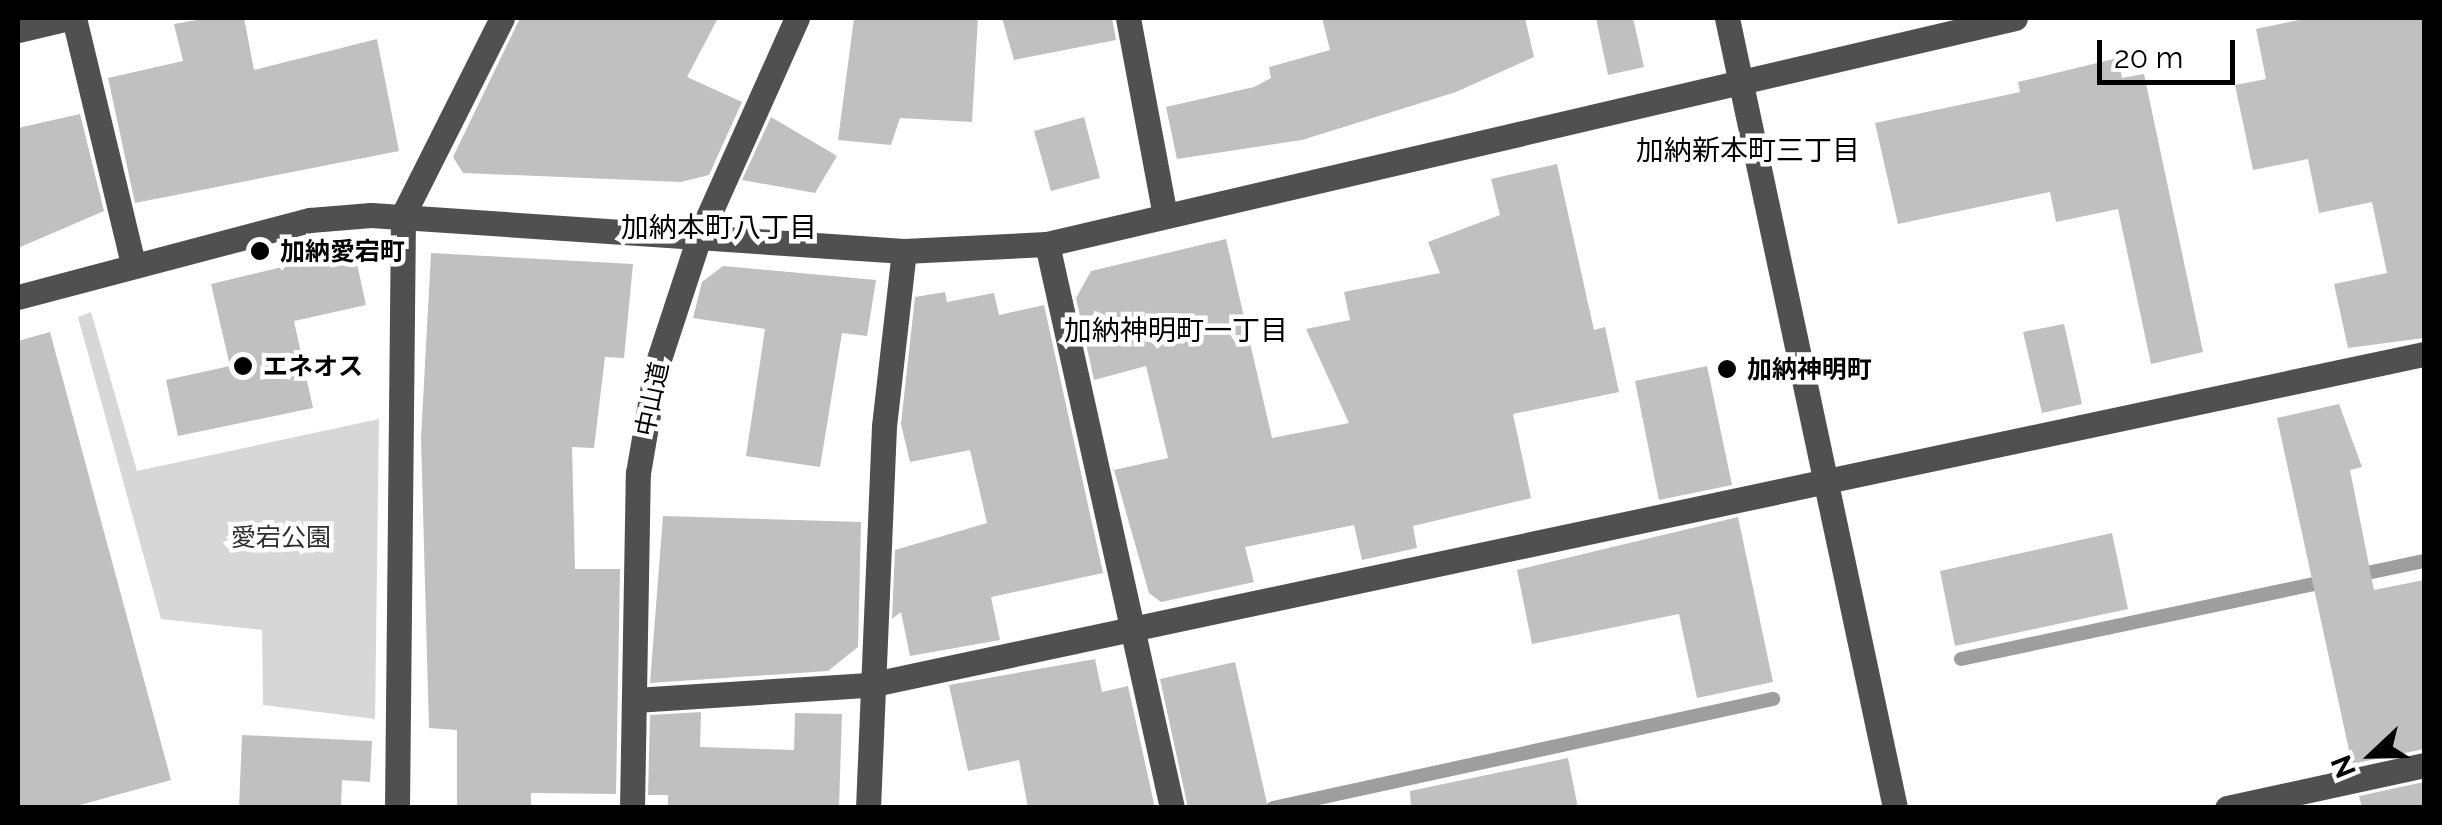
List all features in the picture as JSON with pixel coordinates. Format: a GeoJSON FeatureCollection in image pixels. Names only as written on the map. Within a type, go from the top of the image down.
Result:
{"type":"FeatureCollection","features":[{"type":"Feature","properties":{"kind":"street"},"geometry":{"type":"LineString","coordinates":[[18,26],[71,18],[133,264]]}},
{"type":"Feature","properties":{"kind":"street"},"geometry":{"type":"LineString","coordinates":[[397,808],[403,215],[502,18]]}},
{"type":"Feature","properties":{"kind":"street","name":"中山道"},"geometry":{"type":"LineString","coordinates":[[632,808],[638,472],[656,368],[699,237],[797,18]]}},
{"type":"Feature","properties":{"kind":"street"},"geometry":{"type":"LineString","coordinates":[[1128,18],[1165,215]]}},
{"type":"Feature","properties":{"kind":"street"},"geometry":{"type":"LineString","coordinates":[[1727,18],[1895,808]]}},
{"type":"Feature","properties":{"kind":"street"},"geometry":{"type":"LineString","coordinates":[[18,297],[310,220],[403,215],[904,251],[1047,244],[2015,18]]}},
{"type":"Feature","properties":{"kind":"street"},"geometry":{"type":"LineString","coordinates":[[1047,244],[1172,808]]}},
{"type":"Feature","properties":{"kind":"street"},"geometry":{"type":"LineString","coordinates":[[868,808],[868,686],[904,251]]}},
{"type":"Feature","properties":{"kind":"street"},"geometry":{"type":"LineString","coordinates":[[634,700],[868,686],[1824,478],[2424,354]]}},
{"type":"Feature","properties":{"kind":"street"},"geometry":{"type":"LineString","coordinates":[[2227,808],[2424,764]]}},
{"type":"Feature","properties":{"kind":"green space","name":"愛宕公園"},"geometry":{"type":"Polygon","coordinates":[[[91,312],[137,471],[379,419],[375,719],[263,705],[262,630],[161,619],[78,317],[91,312]]]}},
{"type":"Feature","properties":{"kind":"building"},"geometry":{"type":"Polygon","coordinates":[[[208,18],[244,18],[254,70],[377,39],[399,151],[135,203],[108,78],[183,61],[174,24],[208,18]]]}},
{"type":"Feature","properties":{"kind":"building"},"geometry":{"type":"Polygon","coordinates":[[[520,18],[718,18],[687,77],[742,102],[709,175],[681,182],[463,173],[453,157],[520,18]]]}},
{"type":"Feature","properties":{"kind":"building"},"geometry":{"type":"Polygon","coordinates":[[[854,18],[978,18],[972,122],[900,118],[891,145],[838,140],[854,18]]]}},
{"type":"Feature","properties":{"kind":"building"},"geometry":{"type":"Polygon","coordinates":[[[1002,18],[1112,18],[1116,40],[1014,60],[1002,18]]]}},
{"type":"Feature","properties":{"kind":"building"},"geometry":{"type":"Polygon","coordinates":[[[1322,18],[1525,18],[1534,57],[1456,92],[1302,140],[1177,159],[1166,107],[1254,87],[1271,78],[1269,67],[1330,50],[1322,18]]]}},
{"type":"Feature","properties":{"kind":"building"},"geometry":{"type":"Polygon","coordinates":[[[1596,18],[1633,18],[1644,67],[1608,75],[1596,18]]]}},
{"type":"Feature","properties":{"kind":"building"},"geometry":{"type":"Polygon","coordinates":[[[2308,18],[2424,18],[2424,338],[2348,348],[2334,284],[2387,273],[2372,202],[2319,213],[2308,159],[2253,170],[2235,85],[2266,79],[2256,29],[2308,18]]]}},
{"type":"Feature","properties":{"kind":"building"},"geometry":{"type":"Polygon","coordinates":[[[2118,58],[2122,78],[2144,74],[2203,352],[2151,364],[2118,209],[2056,222],[2050,192],[1898,224],[1875,123],[2020,92],[2018,82],[2118,58]]]}},
{"type":"Feature","properties":{"kind":"building"},"geometry":{"type":"Polygon","coordinates":[[[80,114],[104,211],[18,248],[18,128],[80,114]]]}},
{"type":"Feature","properties":{"kind":"building"},"geometry":{"type":"Polygon","coordinates":[[[771,117],[837,156],[815,193],[742,180],[771,117]]]}},
{"type":"Feature","properties":{"kind":"building"},"geometry":{"type":"Polygon","coordinates":[[[1084,117],[1100,178],[1051,191],[1034,131],[1084,117]]]}},
{"type":"Feature","properties":{"kind":"building"},"geometry":{"type":"Polygon","coordinates":[[[1557,164],[1594,330],[1605,327],[1619,392],[1513,414],[1531,498],[1413,526],[1417,548],[1362,560],[1354,525],[1245,547],[1254,582],[1161,602],[1149,593],[1114,470],[1168,458],[1146,366],[1094,380],[1076,298],[1091,271],[1226,239],[1272,438],[1349,423],[1306,329],[1350,320],[1344,292],[1440,273],[1428,242],[1500,215],[1491,179],[1557,164]]]}},
{"type":"Feature","properties":{"kind":"building"},"geometry":{"type":"Polygon","coordinates":[[[354,250],[366,305],[294,321],[313,408],[178,436],[166,380],[230,366],[211,284],[354,250]]]}},
{"type":"Feature","properties":{"kind":"building"},"geometry":{"type":"Polygon","coordinates":[[[431,253],[633,264],[624,358],[605,357],[594,448],[572,447],[575,569],[620,569],[616,794],[531,793],[531,808],[457,808],[457,730],[429,728],[421,438],[431,253]]]}},
{"type":"Feature","properties":{"kind":"building"},"geometry":{"type":"Polygon","coordinates":[[[723,266],[876,280],[867,336],[842,333],[820,467],[746,456],[765,329],[693,318],[702,282],[723,266]]]}},
{"type":"Feature","properties":{"kind":"building"},"geometry":{"type":"Polygon","coordinates":[[[945,292],[947,302],[994,293],[999,315],[1044,305],[1103,573],[991,597],[1000,640],[910,656],[901,612],[892,619],[895,550],[987,523],[970,450],[910,462],[901,424],[915,297],[945,292]]]}},
{"type":"Feature","properties":{"kind":"building"},"geometry":{"type":"Polygon","coordinates":[[[2064,324],[2082,404],[2042,413],[2023,332],[2064,324]]]}},
{"type":"Feature","properties":{"kind":"building"},"geometry":{"type":"Polygon","coordinates":[[[50,332],[171,780],[69,808],[18,808],[18,341],[50,332]]]}},
{"type":"Feature","properties":{"kind":"building"},"geometry":{"type":"Polygon","coordinates":[[[1707,366],[1732,485],[1659,500],[1635,381],[1707,366]]]}},
{"type":"Feature","properties":{"kind":"building"},"geometry":{"type":"Polygon","coordinates":[[[2339,404],[2362,467],[2350,470],[2374,590],[2424,580],[2424,749],[2352,764],[2277,418],[2339,404]]]}},
{"type":"Feature","properties":{"kind":"building"},"geometry":{"type":"Polygon","coordinates":[[[663,516],[861,522],[858,647],[828,671],[650,683],[663,516]]]}},
{"type":"Feature","properties":{"kind":"building"},"geometry":{"type":"Polygon","coordinates":[[[1738,517],[1773,682],[1697,698],[1679,614],[1532,644],[1517,570],[1738,517]]]}},
{"type":"Feature","properties":{"kind":"building"},"geometry":{"type":"Polygon","coordinates":[[[2112,533],[2128,609],[1955,646],[1940,571],[2112,533]]]}},
{"type":"Feature","properties":{"kind":"building"},"geometry":{"type":"Polygon","coordinates":[[[1095,659],[1102,692],[1128,686],[1155,808],[1028,808],[1019,760],[968,771],[949,685],[1095,659]]]}},
{"type":"Feature","properties":{"kind":"building"},"geometry":{"type":"Polygon","coordinates":[[[1235,662],[1268,808],[1188,808],[1160,679],[1235,662]]]}},
{"type":"Feature","properties":{"kind":"building"},"geometry":{"type":"Polygon","coordinates":[[[701,712],[700,747],[794,750],[795,713],[842,714],[839,808],[668,808],[668,795],[648,795],[650,715],[701,712]]]}},
{"type":"Feature","properties":{"kind":"building"},"geometry":{"type":"Polygon","coordinates":[[[242,735],[372,741],[370,782],[342,780],[341,808],[239,808],[242,735]]]}},
{"type":"Feature","properties":{"kind":"building"},"geometry":{"type":"Polygon","coordinates":[[[1568,758],[1578,808],[1411,808],[1410,791],[1568,758]]]}},
{"type":"Feature","properties":{"kind":"building"},"geometry":{"type":"Polygon","coordinates":[[[2424,782],[2424,808],[2362,808],[2359,796],[2424,782]]]}},
{"type":"Feature","properties":{"kind":"waterway"},"geometry":{"type":"LineString","coordinates":[[2353,576],[2424,561]]}},
{"type":"Feature","properties":{"kind":"waterway"},"geometry":{"type":"LineString","coordinates":[[1961,659],[2328,581]]}},
{"type":"Feature","properties":{"kind":"waterway"},"geometry":{"type":"LineString","coordinates":[[1273,808],[1773,699]]}},
{"type":"Feature","properties":{"kind":"place","name":"加納愛宕町"},"geometry":{"type":"Point","coordinates":[260,251]}},
{"type":"Feature","properties":{"kind":"place","name":"エネオス"},"geometry":{"type":"Point","coordinates":[243,366]}},
{"type":"Feature","properties":{"kind":"place","name":"加納神明町"},"geometry":{"type":"Point","coordinates":[1727,369]}},
{"type":"Feature","properties":{"kind":"district","name":"加納新本町三丁目"},"geometry":{"type":"Point","coordinates":[1748,151]}},
{"type":"Feature","properties":{"kind":"district","name":"加納本町八丁目"},"geometry":{"type":"Point","coordinates":[719,228]}},
{"type":"Feature","properties":{"kind":"district","name":"加納神明町一丁目"},"geometry":{"type":"Point","coordinates":[1176,331]}}]}
